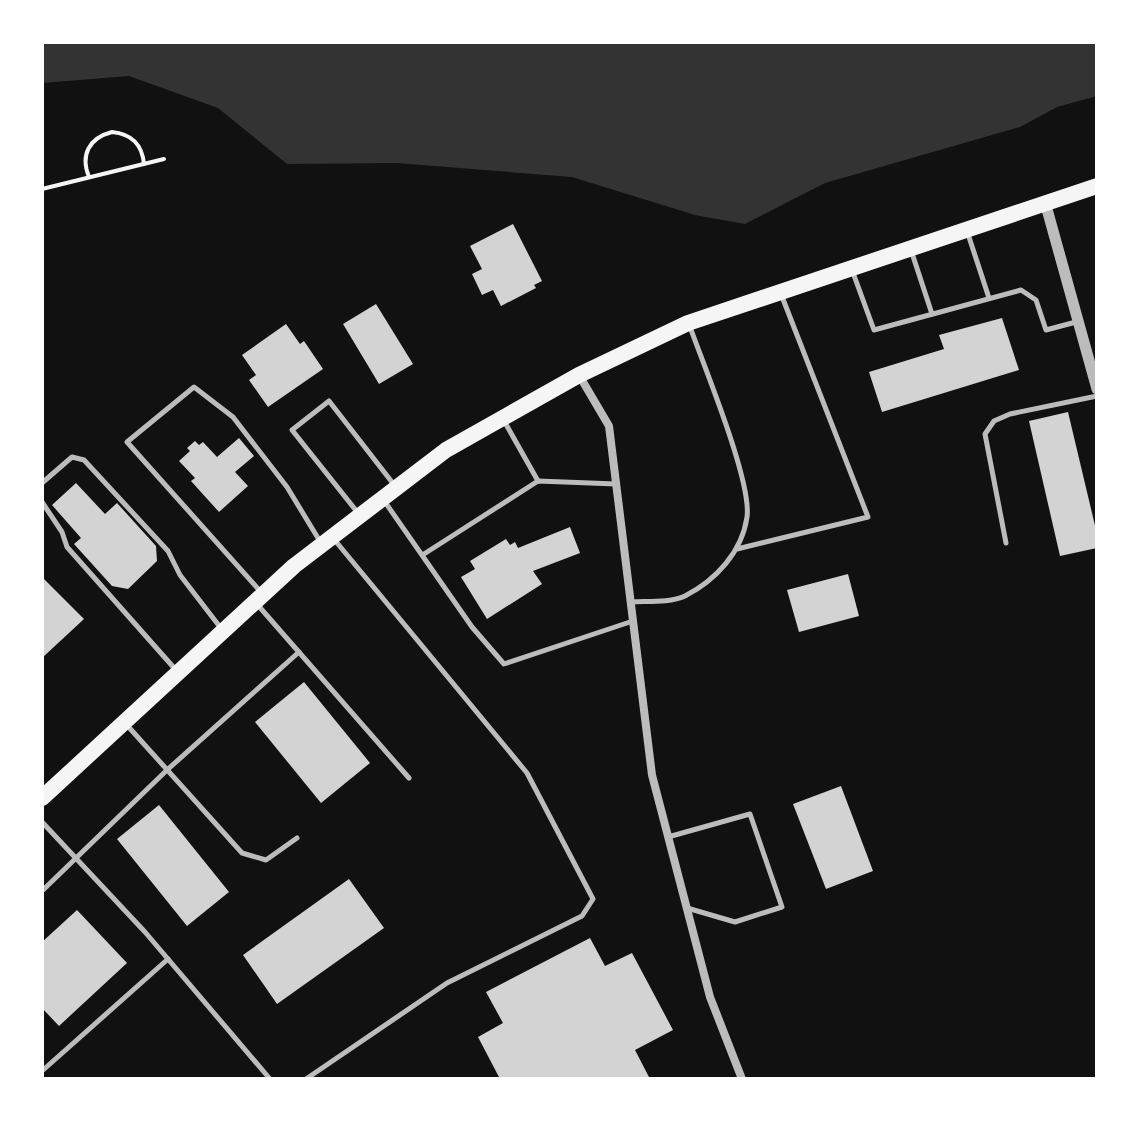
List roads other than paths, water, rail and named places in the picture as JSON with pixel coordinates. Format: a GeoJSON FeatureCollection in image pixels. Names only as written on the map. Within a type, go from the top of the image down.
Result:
{"type":"FeatureCollection","features":[{"type":"Feature","properties":{"kind":"highway"},"geometry":{"type":"LineString","coordinates":[[42,798],[259,598],[382,497],[446,450],[579,375],[688,323],[1097,186]]}},
{"type":"Feature","properties":{"kind":"street"},"geometry":{"type":"LineString","coordinates":[[1045,202],[1097,389]]}},
{"type":"Feature","properties":{"kind":"street"},"geometry":{"type":"LineString","coordinates":[[579,375],[609,426],[652,775],[710,997],[742,1079]]}},
{"type":"Feature","properties":{"kind":"lane"},"geometry":{"type":"LineString","coordinates":[[967,229],[989,298]]}},
{"type":"Feature","properties":{"kind":"lane"},"geometry":{"type":"LineString","coordinates":[[911,249],[932,314]]}},
{"type":"Feature","properties":{"kind":"lane"},"geometry":{"type":"LineString","coordinates":[[852,269],[874,330],[1021,290],[1036,300],[1046,330],[1078,322]]}},
{"type":"Feature","properties":{"kind":"lane"},"geometry":{"type":"LineString","coordinates":[[737,549],[868,517],[781,293]]}},
{"type":"Feature","properties":{"kind":"lane"},"geometry":{"type":"LineString","coordinates":[[631,602],[684,597],[726,565],[737,549],[748,515],[743,481],[688,323]]}},
{"type":"Feature","properties":{"kind":"lane"},"geometry":{"type":"LineString","coordinates":[[306,1079],[447,983],[582,916],[593,899],[527,773],[327,541],[233,417],[194,387],[127,442],[259,598],[299,652],[409,778]]}},
{"type":"Feature","properties":{"kind":"lane"},"geometry":{"type":"LineString","coordinates":[[1006,543],[985,434],[994,421],[1010,414],[1097,396]]}},
{"type":"Feature","properties":{"kind":"lane"},"geometry":{"type":"LineString","coordinates":[[360,515],[292,430],[329,401],[396,487]]}},
{"type":"Feature","properties":{"kind":"lane"},"geometry":{"type":"LineString","coordinates":[[503,418],[538,481]]}},
{"type":"Feature","properties":{"kind":"lane"},"geometry":{"type":"LineString","coordinates":[[42,483],[72,457],[84,460],[168,551],[180,575],[223,631]]}},
{"type":"Feature","properties":{"kind":"lane"},"geometry":{"type":"LineString","coordinates":[[424,554],[538,481],[616,484]]}},
{"type":"Feature","properties":{"kind":"lane"},"geometry":{"type":"LineString","coordinates":[[382,497],[472,627],[504,664],[633,621]]}},
{"type":"Feature","properties":{"kind":"lane"},"geometry":{"type":"LineString","coordinates":[[42,502],[62,532],[67,547],[179,672]]}},
{"type":"Feature","properties":{"kind":"lane"},"geometry":{"type":"LineString","coordinates":[[42,891],[167,770],[299,652]]}},
{"type":"Feature","properties":{"kind":"lane"},"geometry":{"type":"LineString","coordinates":[[124,722],[242,853],[266,860],[297,838]]}},
{"type":"Feature","properties":{"kind":"lane"},"geometry":{"type":"LineString","coordinates":[[668,837],[750,814],[782,907],[735,922],[687,908]]}},
{"type":"Feature","properties":{"kind":"lane"},"geometry":{"type":"LineString","coordinates":[[42,822],[168,959],[270,1079]]}},
{"type":"Feature","properties":{"kind":"lane"},"geometry":{"type":"LineString","coordinates":[[42,1071],[168,959]]}}]}
